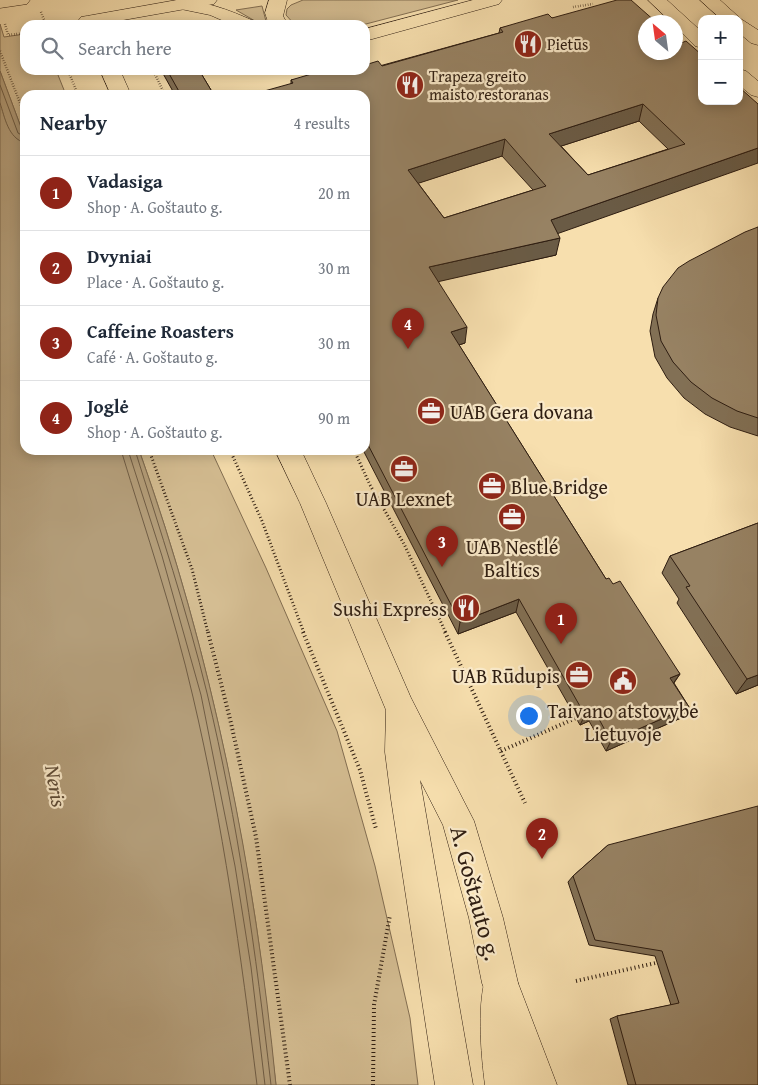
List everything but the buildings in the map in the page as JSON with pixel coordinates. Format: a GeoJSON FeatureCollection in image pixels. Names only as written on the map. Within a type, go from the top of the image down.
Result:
{"type":"FeatureCollection","features":[{"type":"Feature","properties":{"kind":"main road"},"geometry":{"type":"LineString","coordinates":[[0,3],[22,0]]}},
{"type":"Feature","properties":{"kind":"main road"},"geometry":{"type":"LineString","coordinates":[[86,18],[208,0]]}},
{"type":"Feature","properties":{"kind":"main road"},"geometry":{"type":"LineString","coordinates":[[275,20],[273,12],[278,0]]}},
{"type":"Feature","properties":{"kind":"main road"},"geometry":{"type":"LineString","coordinates":[[370,34],[493,0]]}},
{"type":"Feature","properties":{"kind":"main road"},"geometry":{"type":"LineString","coordinates":[[657,0],[698,38]]}},
{"type":"Feature","properties":{"kind":"main road"},"geometry":{"type":"LineString","coordinates":[[709,0],[727,15]]}},
{"type":"Feature","properties":{"kind":"main road"},"geometry":{"type":"LineString","coordinates":[[182,4],[215,10],[237,20]]}},
{"type":"Feature","properties":{"kind":"main road"},"geometry":{"type":"LineString","coordinates":[[743,27],[758,39]]}},
{"type":"Feature","properties":{"kind":"main road"},"geometry":{"type":"LineString","coordinates":[[112,75],[120,90]]}},
{"type":"Feature","properties":{"kind":"main road"},"geometry":{"type":"LineString","coordinates":[[743,78],[758,91]]}},
{"type":"Feature","properties":{"kind":"main road","name":"A. Goštauto g."},"geometry":{"type":"LineString","coordinates":[[290,455],[313,503],[400,707],[458,821],[486,918],[500,983],[538,1085]]}},
{"type":"Feature","properties":{"kind":"main road","name":"A. Goštauto g."},"geometry":{"type":"LineString","coordinates":[[400,707],[401,752],[406,799],[454,1085]]}},
{"type":"Feature","properties":{"kind":"main road"},"geometry":{"type":"LineString","coordinates":[[500,983],[500,1059],[504,1085]]}},
{"type":"Feature","properties":{"kind":"path"},"geometry":{"type":"LineString","coordinates":[[573,7],[594,4],[589,0]]}},
{"type":"Feature","properties":{"kind":"path"},"geometry":{"type":"LineString","coordinates":[[8,36],[20,34]]}},
{"type":"Feature","properties":{"kind":"path"},"geometry":{"type":"LineString","coordinates":[[0,50],[20,103]]}},
{"type":"Feature","properties":{"kind":"path"},"geometry":{"type":"LineString","coordinates":[[70,75],[76,90]]}},
{"type":"Feature","properties":{"kind":"path"},"geometry":{"type":"LineString","coordinates":[[155,75],[163,90]]}},
{"type":"Feature","properties":{"kind":"path"},"geometry":{"type":"LineString","coordinates":[[151,455],[192,569],[234,733],[256,837],[290,1085]]}},
{"type":"Feature","properties":{"kind":"path"},"geometry":{"type":"LineString","coordinates":[[232,455],[262,521],[287,592],[360,770],[378,836]]}},
{"type":"Feature","properties":{"kind":"path"},"geometry":{"type":"LineString","coordinates":[[356,455],[370,485],[404,544],[525,803]]}},
{"type":"Feature","properties":{"kind":"path"},"geometry":{"type":"LineString","coordinates":[[501,751],[576,718]]}},
{"type":"Feature","properties":{"kind":"path"},"geometry":{"type":"LineString","coordinates":[[373,1085],[374,1005],[391,911]]}},
{"type":"Feature","properties":{"kind":"path"},"geometry":{"type":"LineString","coordinates":[[576,980],[662,962]]}},
{"type":"Feature","properties":{"kind":"shaded area"},"geometry":{"type":"Polygon","coordinates":[[[303,0],[458,0],[370,23],[370,20],[290,20],[286,15],[287,9],[291,5],[303,0]]]}},
{"type":"Feature","properties":{"kind":"shaded area"},"geometry":{"type":"Polygon","coordinates":[[[262,6],[266,20],[253,20],[236,10],[262,6]]]}},
{"type":"Feature","properties":{"kind":"shaded area"},"geometry":{"type":"Polygon","coordinates":[[[0,24],[4,37],[20,35],[20,75],[58,75],[64,90],[20,90],[20,125],[0,71],[0,24]]]}},
{"type":"Feature","properties":{"kind":"shaded area"},"geometry":{"type":"Polygon","coordinates":[[[141,455],[213,455],[266,568],[337,731],[375,866],[410,1018],[418,1085],[276,1085],[251,891],[226,759],[202,654],[173,551],[141,455]]]}},
{"type":"Feature","properties":{"kind":"water","name":"Neris"},"geometry":{"type":"Polygon","coordinates":[[[0,71],[20,125],[20,455],[141,455],[165,527],[188,605],[227,763],[256,923],[276,1085],[0,1085],[0,71]]]}},
{"type":"Feature","properties":{"kind":"place","name":"Pietūs"},"geometry":{"type":"Point","coordinates":[528,44]}},
{"type":"Feature","properties":{"kind":"place","name":"Trapeza greito maisto restoranas"},"geometry":{"type":"Point","coordinates":[410,85]}},
{"type":"Feature","properties":{"kind":"place","name":"Joglė"},"geometry":{"type":"Point","coordinates":[408,349]}},
{"type":"Feature","properties":{"kind":"place","name":"UAB Gera dovana"},"geometry":{"type":"Point","coordinates":[431,411]}},
{"type":"Feature","properties":{"kind":"place","name":"UAB Lexnet"},"geometry":{"type":"Point","coordinates":[404,469]}},
{"type":"Feature","properties":{"kind":"place","name":"Blue Bridge"},"geometry":{"type":"Point","coordinates":[492,486]}},
{"type":"Feature","properties":{"kind":"place","name":"UAB Nestlé Baltics"},"geometry":{"type":"Point","coordinates":[512,517]}},
{"type":"Feature","properties":{"kind":"place","name":"Caffeine Roasters"},"geometry":{"type":"Point","coordinates":[442,567]}},
{"type":"Feature","properties":{"kind":"place","name":"Sushi Express"},"geometry":{"type":"Point","coordinates":[466,608]}},
{"type":"Feature","properties":{"kind":"place","name":"Vadasiga"},"geometry":{"type":"Point","coordinates":[561,644]}},
{"type":"Feature","properties":{"kind":"place","name":"UAB Rūdupis"},"geometry":{"type":"Point","coordinates":[579,675]}},
{"type":"Feature","properties":{"kind":"place","name":"Taivano atstovybė Lietuvoje"},"geometry":{"type":"Point","coordinates":[623,681]}},
{"type":"Feature","properties":{"kind":"place","name":"Dvyniai"},"geometry":{"type":"Point","coordinates":[542,859]}}]}
